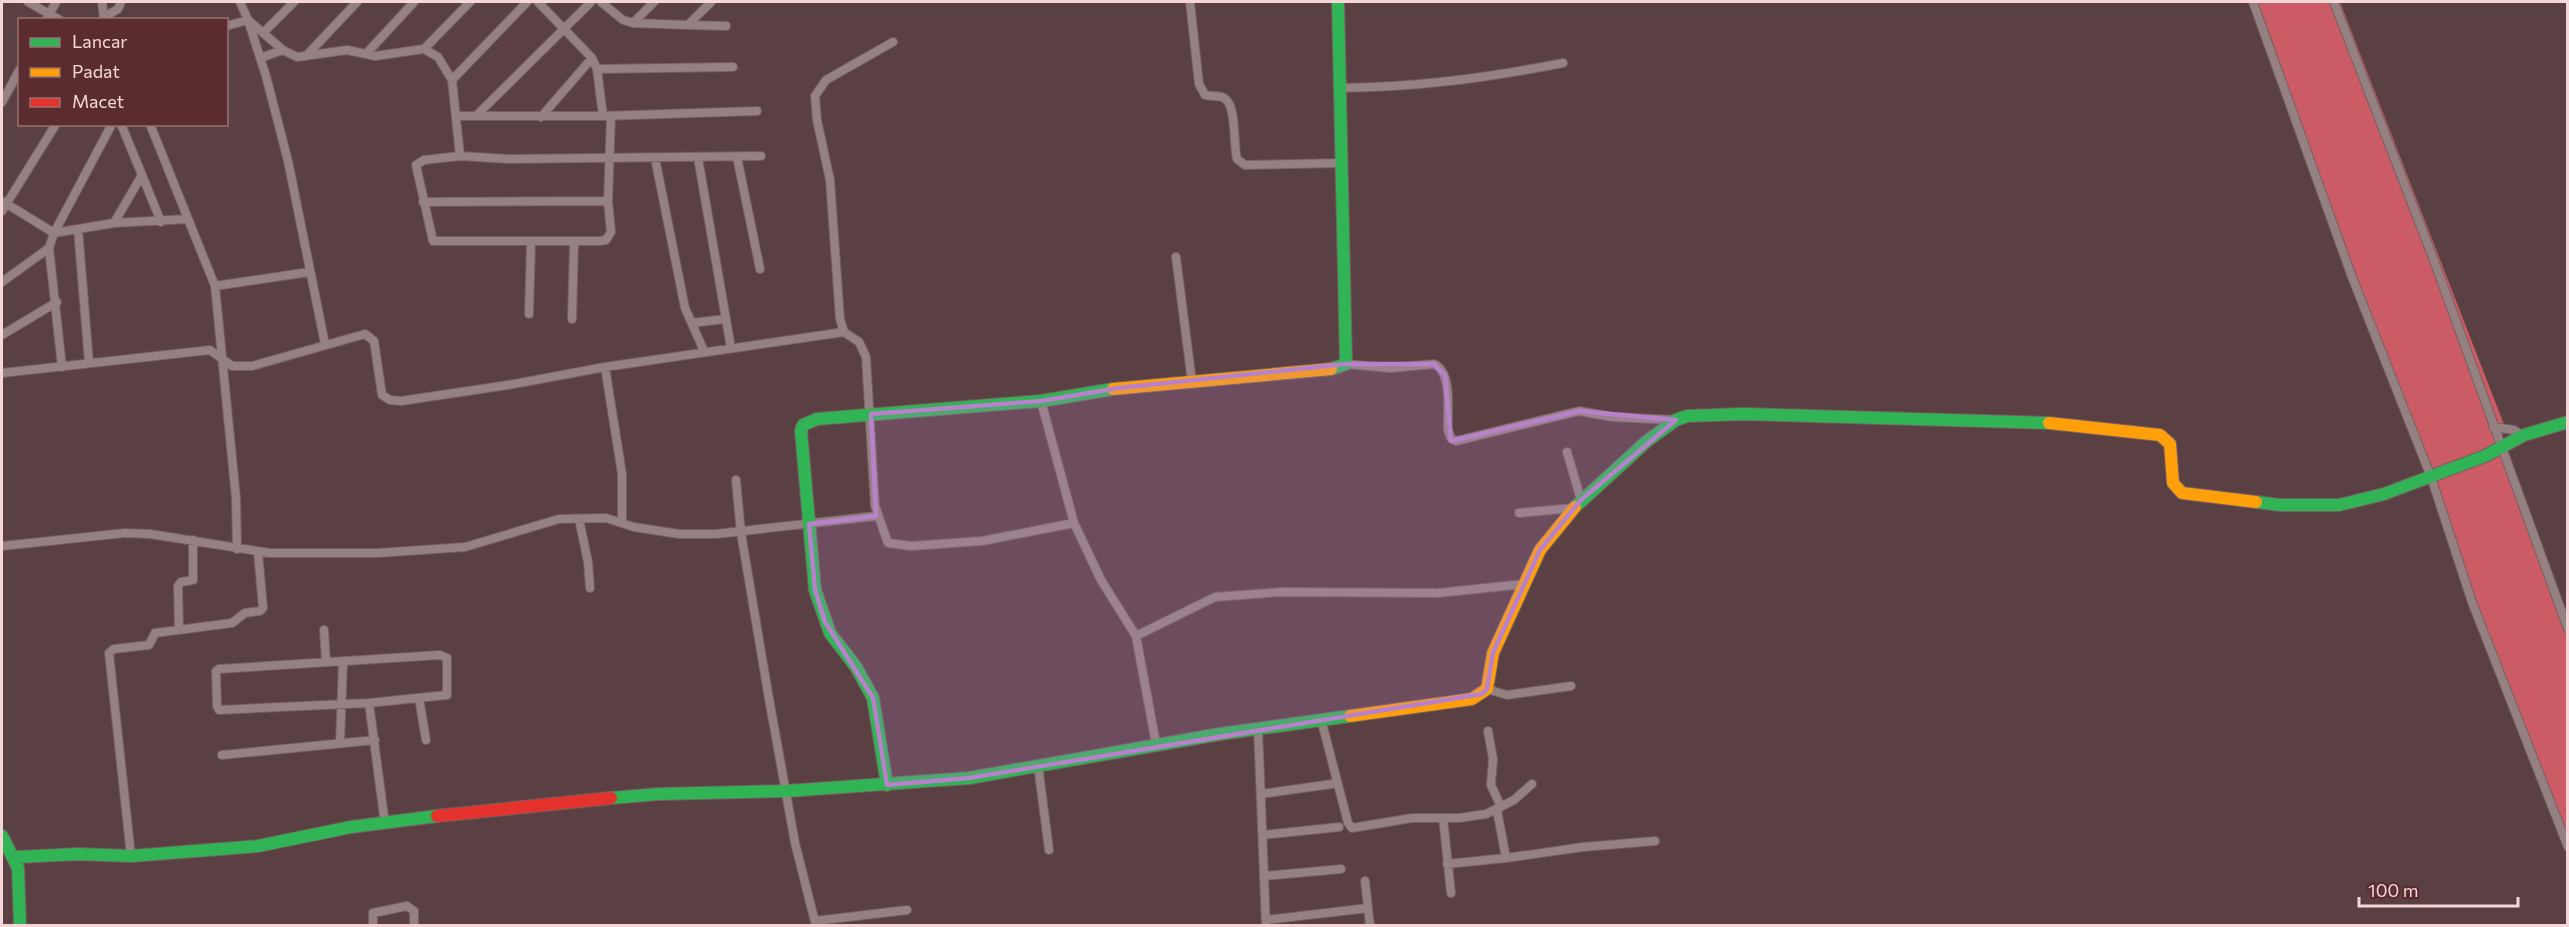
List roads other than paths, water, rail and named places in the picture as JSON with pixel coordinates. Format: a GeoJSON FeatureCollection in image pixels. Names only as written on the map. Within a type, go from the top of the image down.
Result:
{"type":"FeatureCollection","features":[{"type":"Feature","properties":{"kind":"street"},"geometry":{"type":"LineString","coordinates":[[28,2],[48,16],[56,2]]}},
{"type":"Feature","properties":{"kind":"street"},"geometry":{"type":"LineString","coordinates":[[102,2],[104,18],[112,14],[121,2]]}},
{"type":"Feature","properties":{"kind":"street"},"geometry":{"type":"LineString","coordinates":[[240,2],[260,58],[288,162],[325,344]]}},
{"type":"Feature","properties":{"kind":"street"},"geometry":{"type":"LineString","coordinates":[[264,32],[294,2]]}},
{"type":"Feature","properties":{"kind":"street"},"geometry":{"type":"LineString","coordinates":[[305,56],[357,2]]}},
{"type":"Feature","properties":{"kind":"street"},"geometry":{"type":"LineString","coordinates":[[366,54],[414,2]]}},
{"type":"Feature","properties":{"kind":"street"},"geometry":{"type":"LineString","coordinates":[[248,20],[283,50],[297,57],[347,50],[382,56],[424,49],[470,2]]}},
{"type":"Feature","properties":{"kind":"street"},"geometry":{"type":"LineString","coordinates":[[452,80],[527,2]]}},
{"type":"Feature","properties":{"kind":"street"},"geometry":{"type":"LineString","coordinates":[[538,2],[592,58],[597,69],[607,116],[611,158],[608,201],[610,232],[606,240],[574,243],[433,241],[423,202],[417,162],[460,156],[611,158],[761,156]]}},
{"type":"Feature","properties":{"kind":"street"},"geometry":{"type":"LineString","coordinates":[[478,114],[591,2]]}},
{"type":"Feature","properties":{"kind":"street"},"geometry":{"type":"LineString","coordinates":[[601,2],[623,20],[633,23],[726,26]]}},
{"type":"Feature","properties":{"kind":"street"},"geometry":{"type":"LineString","coordinates":[[633,23],[654,2]]}},
{"type":"Feature","properties":{"kind":"street"},"geometry":{"type":"LineString","coordinates":[[688,25],[711,2]]}},
{"type":"Feature","properties":{"kind":"street"},"geometry":{"type":"LineString","coordinates":[[1190,2],[1199,84],[1205,95],[1224,98],[1228,101],[1232,114],[1237,159],[1245,165],[1341,163]]}},
{"type":"Feature","properties":{"kind":"street"},"geometry":{"type":"LineString","coordinates":[[1338,2],[1346,364]]}},
{"type":"Feature","properties":{"kind":"street"},"geometry":{"type":"LineString","coordinates":[[2253,2],[2352,277],[2436,475],[2472,602],[2568,847]]}},
{"type":"Feature","properties":{"kind":"street"},"geometry":{"type":"LineString","coordinates":[[2334,2],[2418,216],[2499,445],[2568,629]]}},
{"type":"Feature","properties":{"kind":"street"},"geometry":{"type":"LineString","coordinates":[[228,25],[248,20]]}},
{"type":"Feature","properties":{"kind":"street"},"geometry":{"type":"LineString","coordinates":[[844,332],[838,297],[830,180],[817,120],[815,96],[826,80],[893,42]]}},
{"type":"Feature","properties":{"kind":"street"},"geometry":{"type":"LineString","coordinates":[[424,49],[438,57],[452,80],[458,116],[460,156]]}},
{"type":"Feature","properties":{"kind":"street"},"geometry":{"type":"LineString","coordinates":[[260,58],[283,50]]}},
{"type":"Feature","properties":{"kind":"street"},"geometry":{"type":"LineString","coordinates":[[541,117],[592,58]]}},
{"type":"Feature","properties":{"kind":"street"},"geometry":{"type":"LineString","coordinates":[[1339,88],[1395,87],[1479,79],[1563,63]]}},
{"type":"Feature","properties":{"kind":"street"},"geometry":{"type":"LineString","coordinates":[[597,69],[734,68]]}},
{"type":"Feature","properties":{"kind":"street"},"geometry":{"type":"LineString","coordinates":[[2,102],[18,73]]}},
{"type":"Feature","properties":{"kind":"street"},"geometry":{"type":"LineString","coordinates":[[458,116],[478,114],[541,117],[607,116],[757,111]]}},
{"type":"Feature","properties":{"kind":"street"},"geometry":{"type":"LineString","coordinates":[[55,126],[3,205],[54,233],[114,223],[188,219]]}},
{"type":"Feature","properties":{"kind":"street"},"geometry":{"type":"LineString","coordinates":[[62,367],[57,302],[49,248],[54,233],[111,126]]}},
{"type":"Feature","properties":{"kind":"street"},"geometry":{"type":"LineString","coordinates":[[122,126],[161,222]]}},
{"type":"Feature","properties":{"kind":"street"},"geometry":{"type":"LineString","coordinates":[[151,126],[215,286],[236,498],[237,549]]}},
{"type":"Feature","properties":{"kind":"street"},"geometry":{"type":"LineString","coordinates":[[736,157],[760,269]]}},
{"type":"Feature","properties":{"kind":"street"},"geometry":{"type":"LineString","coordinates":[[656,158],[685,308],[704,351]]}},
{"type":"Feature","properties":{"kind":"street"},"geometry":{"type":"LineString","coordinates":[[698,158],[732,348]]}},
{"type":"Feature","properties":{"kind":"street"},"geometry":{"type":"LineString","coordinates":[[114,223],[142,175]]}},
{"type":"Feature","properties":{"kind":"street"},"geometry":{"type":"LineString","coordinates":[[423,202],[608,201]]}},
{"type":"Feature","properties":{"kind":"street"},"geometry":{"type":"LineString","coordinates":[[78,228],[89,363]]}},
{"type":"Feature","properties":{"kind":"street"},"geometry":{"type":"LineString","coordinates":[[530,314],[531,243]]}},
{"type":"Feature","properties":{"kind":"street"},"geometry":{"type":"LineString","coordinates":[[572,319],[574,243]]}},
{"type":"Feature","properties":{"kind":"street"},"geometry":{"type":"LineString","coordinates":[[2,282],[49,248]]}},
{"type":"Feature","properties":{"kind":"street"},"geometry":{"type":"LineString","coordinates":[[1176,257],[1192,382]]}},
{"type":"Feature","properties":{"kind":"street"},"geometry":{"type":"LineString","coordinates":[[215,286],[309,272]]}},
{"type":"Feature","properties":{"kind":"street"},"geometry":{"type":"LineString","coordinates":[[2,335],[57,302]]}},
{"type":"Feature","properties":{"kind":"street"},"geometry":{"type":"LineString","coordinates":[[692,323],[725,319]]}},
{"type":"Feature","properties":{"kind":"street"},"geometry":{"type":"LineString","coordinates":[[2,373],[210,350],[232,366],[252,366],[356,335],[370,337],[374,340],[382,395],[390,400],[465,392],[704,351],[844,332],[859,342],[866,357],[876,516],[888,543],[896,546],[997,539],[1074,522]]}},
{"type":"Feature","properties":{"kind":"street"},"geometry":{"type":"LineString","coordinates":[[887,785],[873,698],[856,667],[830,633],[815,590],[801,431],[803,425],[817,419],[1041,401],[1118,388],[1346,364],[1390,368],[1434,364],[1439,366],[1445,375],[1448,430],[1450,438],[1456,441],[1579,411],[1613,417],[1676,420]]}},
{"type":"Feature","properties":{"kind":"street"},"geometry":{"type":"LineString","coordinates":[[605,367],[622,474],[622,521]]}},
{"type":"Feature","properties":{"kind":"street"},"geometry":{"type":"LineString","coordinates":[[1041,401],[1074,522],[1101,580],[1136,636],[1156,744]]}},
{"type":"Feature","properties":{"kind":"street"},"geometry":{"type":"LineString","coordinates":[[17,857],[78,854],[131,856],[258,846],[351,827],[540,804],[658,794],[787,791],[969,778],[1156,744],[1472,699],[1487,689],[1493,653],[1540,550],[1578,504],[1647,441],[1676,420],[1687,416],[1743,414],[1991,420],[2074,424],[2160,435],[2170,440],[2174,446],[2173,483],[2182,493],[2280,505],[2356,502],[2436,475],[2485,456],[2499,445],[2568,422]]}},
{"type":"Feature","properties":{"kind":"street"},"geometry":{"type":"LineString","coordinates":[[2493,427],[2505,427],[2523,436]]}},
{"type":"Feature","properties":{"kind":"street"},"geometry":{"type":"LineString","coordinates":[[1567,453],[1578,504]]}},
{"type":"Feature","properties":{"kind":"street"},"geometry":{"type":"LineString","coordinates":[[736,480],[741,533],[795,843],[815,923],[908,910]]}},
{"type":"Feature","properties":{"kind":"street"},"geometry":{"type":"LineString","coordinates":[[1519,513],[1578,504]]}},
{"type":"Feature","properties":{"kind":"street"},"geometry":{"type":"LineString","coordinates":[[2,546],[125,533],[193,540],[258,552],[368,553],[465,547],[541,524],[579,519],[622,521],[634,528],[679,534],[741,533],[876,516]]}},
{"type":"Feature","properties":{"kind":"street"},"geometry":{"type":"LineString","coordinates":[[579,519],[588,562],[590,588]]}},
{"type":"Feature","properties":{"kind":"street"},"geometry":{"type":"LineString","coordinates":[[179,629],[178,586],[181,582],[193,580],[193,540]]}},
{"type":"Feature","properties":{"kind":"street"},"geometry":{"type":"LineString","coordinates":[[131,856],[109,653],[114,649],[149,645],[155,633],[232,623],[240,615],[260,611],[263,608],[258,552]]}},
{"type":"Feature","properties":{"kind":"street"},"geometry":{"type":"LineString","coordinates":[[1136,636],[1215,597],[1281,592],[1438,593],[1524,584]]}},
{"type":"Feature","properties":{"kind":"street"},"geometry":{"type":"LineString","coordinates":[[324,630],[326,662]]}},
{"type":"Feature","properties":{"kind":"street"},"geometry":{"type":"LineString","coordinates":[[445,656],[449,692],[447,695],[369,702],[219,710],[217,706],[217,669],[326,662],[445,656]]}},
{"type":"Feature","properties":{"kind":"street"},"geometry":{"type":"LineString","coordinates":[[340,743],[343,661]]}},
{"type":"Feature","properties":{"kind":"street"},"geometry":{"type":"LineString","coordinates":[[1487,689],[1507,695],[1571,686]]}},
{"type":"Feature","properties":{"kind":"street"},"geometry":{"type":"LineString","coordinates":[[419,698],[426,740]]}},
{"type":"Feature","properties":{"kind":"street"},"geometry":{"type":"LineString","coordinates":[[369,702],[385,824]]}},
{"type":"Feature","properties":{"kind":"street"},"geometry":{"type":"LineString","coordinates":[[1321,719],[1348,823],[1352,828],[1412,818],[1471,817],[1499,809],[1532,784]]}},
{"type":"Feature","properties":{"kind":"street"},"geometry":{"type":"LineString","coordinates":[[1258,728],[1266,923],[1368,908]]}},
{"type":"Feature","properties":{"kind":"street"},"geometry":{"type":"LineString","coordinates":[[1488,731],[1493,759],[1491,785],[1499,809],[1506,858]]}},
{"type":"Feature","properties":{"kind":"street"},"geometry":{"type":"LineString","coordinates":[[222,755],[375,740]]}},
{"type":"Feature","properties":{"kind":"street"},"geometry":{"type":"LineString","coordinates":[[1038,765],[1049,850]]}},
{"type":"Feature","properties":{"kind":"street"},"geometry":{"type":"LineString","coordinates":[[1261,794],[1332,784]]}},
{"type":"Feature","properties":{"kind":"street"},"geometry":{"type":"LineString","coordinates":[[1443,818],[1450,893]]}},
{"type":"Feature","properties":{"kind":"street"},"geometry":{"type":"LineString","coordinates":[[1263,835],[1339,827]]}},
{"type":"Feature","properties":{"kind":"street"},"geometry":{"type":"LineString","coordinates":[[2,836],[17,857],[21,876],[20,926]]}},
{"type":"Feature","properties":{"kind":"street"},"geometry":{"type":"LineString","coordinates":[[1447,864],[1583,847],[1655,841]]}},
{"type":"Feature","properties":{"kind":"street"},"geometry":{"type":"LineString","coordinates":[[1264,876],[1341,869]]}},
{"type":"Feature","properties":{"kind":"street"},"geometry":{"type":"LineString","coordinates":[[1365,881],[1370,926]]}},
{"type":"Feature","properties":{"kind":"street"},"geometry":{"type":"LineString","coordinates":[[373,926],[371,918],[373,913],[407,906],[414,911],[414,926]]}}]}
